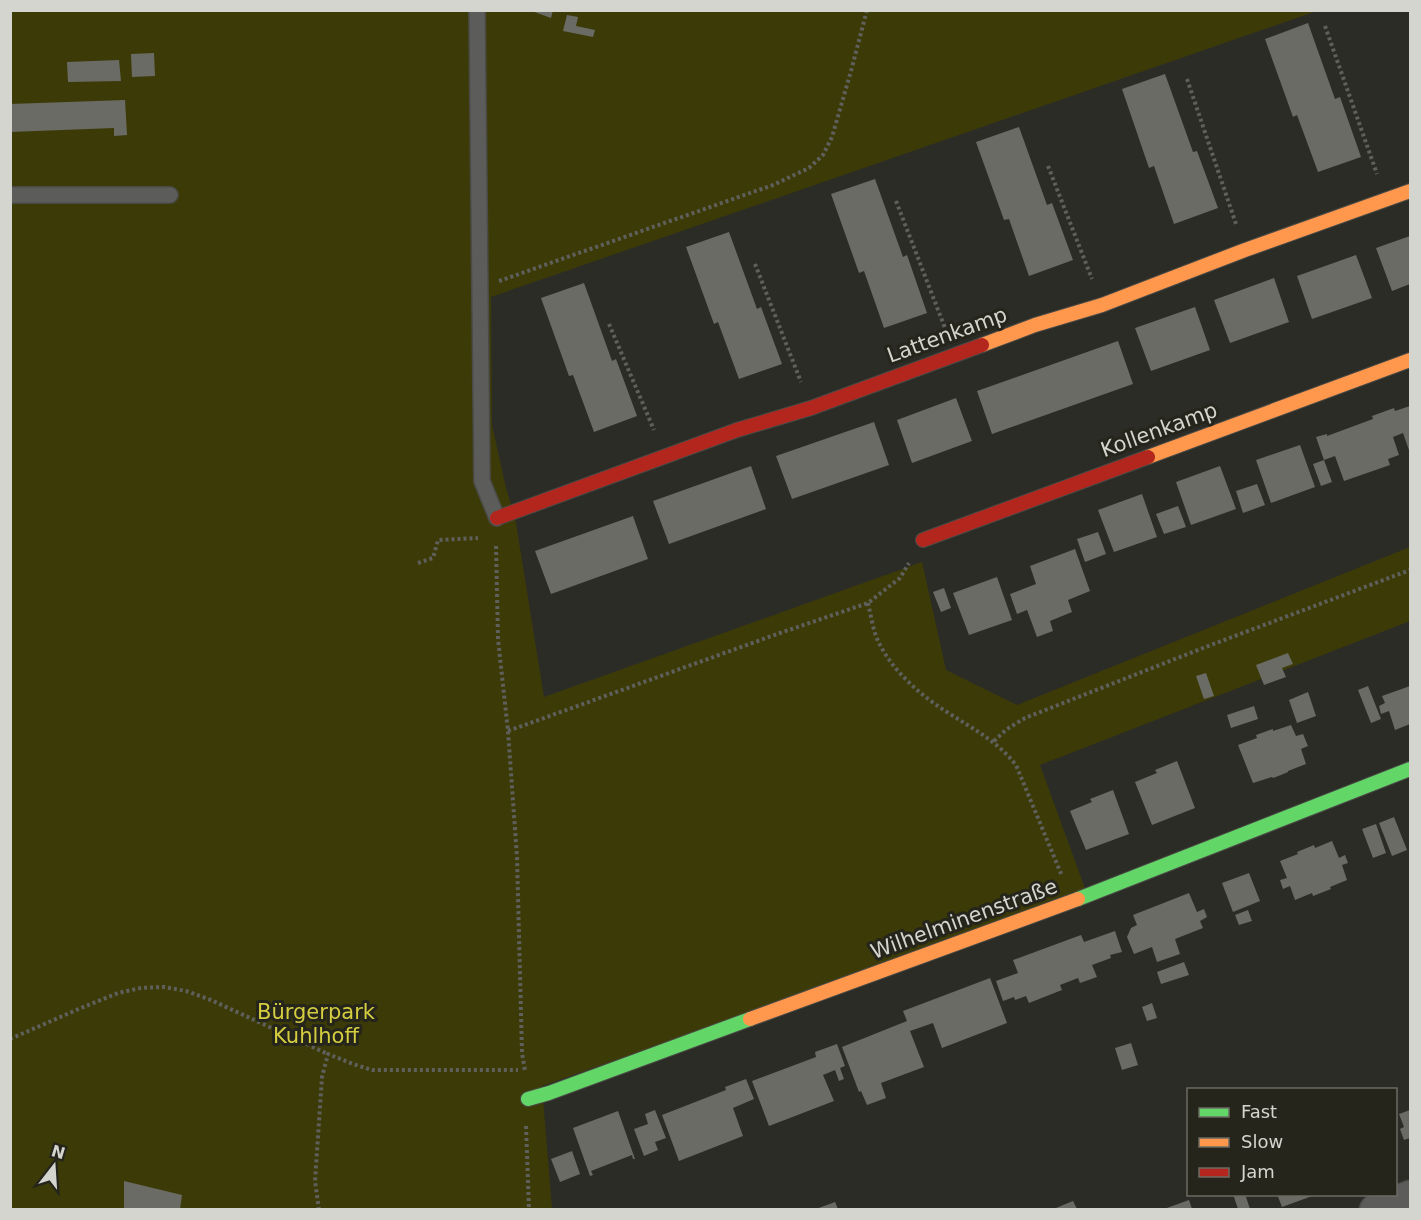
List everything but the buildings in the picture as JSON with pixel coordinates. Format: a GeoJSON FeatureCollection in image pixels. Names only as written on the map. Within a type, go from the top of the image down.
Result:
{"type":"FeatureCollection","features":[{"type":"Feature","properties":{"kind":"street","name":"Lattenkamp"},"geometry":{"type":"LineString","coordinates":[[497,518],[665,455],[811,408],[1035,325],[1102,305],[1410,190]]}},
{"type":"Feature","properties":{"kind":"street","name":"Kollenkamp"},"geometry":{"type":"LineString","coordinates":[[922,540],[1410,360]]}},
{"type":"Feature","properties":{"kind":"street","name":"Wilhelminenstraße"},"geometry":{"type":"LineString","coordinates":[[528,1099],[1073,901],[1410,769]]}},
{"type":"Feature","properties":{"kind":"street"},"geometry":{"type":"LineString","coordinates":[[1376,1209],[1410,1196]]}},
{"type":"Feature","properties":{"kind":"lane"},"geometry":{"type":"LineString","coordinates":[[477,10],[482,481],[497,518]]}},
{"type":"Feature","properties":{"kind":"lane"},"geometry":{"type":"LineString","coordinates":[[10,195],[171,195]]}},
{"type":"Feature","properties":{"kind":"path"},"geometry":{"type":"LineString","coordinates":[[479,288],[773,185],[809,168],[823,155],[832,137],[867,10]]}},
{"type":"Feature","properties":{"kind":"path"},"geometry":{"type":"LineString","coordinates":[[1325,26],[1386,200]]}},
{"type":"Feature","properties":{"kind":"path"},"geometry":{"type":"LineString","coordinates":[[1187,79],[1245,250]]}},
{"type":"Feature","properties":{"kind":"path"},"geometry":{"type":"LineString","coordinates":[[1048,166],[1102,305]]}},
{"type":"Feature","properties":{"kind":"path"},"geometry":{"type":"LineString","coordinates":[[896,201],[956,354]]}},
{"type":"Feature","properties":{"kind":"path"},"geometry":{"type":"LineString","coordinates":[[755,264],[811,408]]}},
{"type":"Feature","properties":{"kind":"path"},"geometry":{"type":"LineString","coordinates":[[609,324],[665,455]]}},
{"type":"Feature","properties":{"kind":"path"},"geometry":{"type":"LineString","coordinates":[[497,518],[498,639],[508,731],[517,857],[522,1053],[528,1099]]}},
{"type":"Feature","properties":{"kind":"path"},"geometry":{"type":"LineString","coordinates":[[418,563],[433,558],[438,540],[496,537]]}},
{"type":"Feature","properties":{"kind":"path"},"geometry":{"type":"LineString","coordinates":[[508,731],[868,603],[900,578],[922,540]]}},
{"type":"Feature","properties":{"kind":"path"},"geometry":{"type":"LineString","coordinates":[[994,741],[1025,718],[1410,570]]}},
{"type":"Feature","properties":{"kind":"path"},"geometry":{"type":"LineString","coordinates":[[868,603],[879,643],[895,667],[943,710],[994,741],[1016,765],[1073,901]]}},
{"type":"Feature","properties":{"kind":"path"},"geometry":{"type":"LineString","coordinates":[[10,1039],[118,993],[141,988],[164,987],[186,991],[211,1000],[327,1054],[372,1070],[525,1070]]}},
{"type":"Feature","properties":{"kind":"path"},"geometry":{"type":"LineString","coordinates":[[319,1209],[315,1181],[322,1077],[327,1054]]}},
{"type":"Feature","properties":{"kind":"path"},"geometry":{"type":"LineString","coordinates":[[526,1122],[529,1209]]}},
{"type":"Feature","properties":{"kind":"green space","name":"Bürgerpark Kuhlhoff"},"geometry":{"type":"Polygon","coordinates":[[[10,11],[1317,11],[491,297],[492,425],[515,517],[544,697],[922,562],[946,670],[1017,705],[1410,547],[1410,621],[1040,765],[1087,894],[542,1086],[552,1209],[11,1209],[10,11]]]}},
{"type":"Feature","properties":{"kind":"traffic: fast"},"geometry":{"type":"LineString","coordinates":[[1078,899],[1410,769]]}},
{"type":"Feature","properties":{"kind":"traffic: fast"},"geometry":{"type":"LineString","coordinates":[[528,1099],[750,1019]]}},
{"type":"Feature","properties":{"kind":"traffic: slow"},"geometry":{"type":"LineString","coordinates":[[982,345],[1035,325],[1102,305],[1245,250],[1410,191]]}},
{"type":"Feature","properties":{"kind":"traffic: slow"},"geometry":{"type":"LineString","coordinates":[[1148,457],[1410,360]]}},
{"type":"Feature","properties":{"kind":"traffic: slow"},"geometry":{"type":"LineString","coordinates":[[750,1019],[1078,899]]}},
{"type":"Feature","properties":{"kind":"traffic: jam"},"geometry":{"type":"LineString","coordinates":[[497,518],[737,430],[811,408],[982,345]]}},
{"type":"Feature","properties":{"kind":"traffic: jam"},"geometry":{"type":"LineString","coordinates":[[923,540],[1148,457]]}}]}
